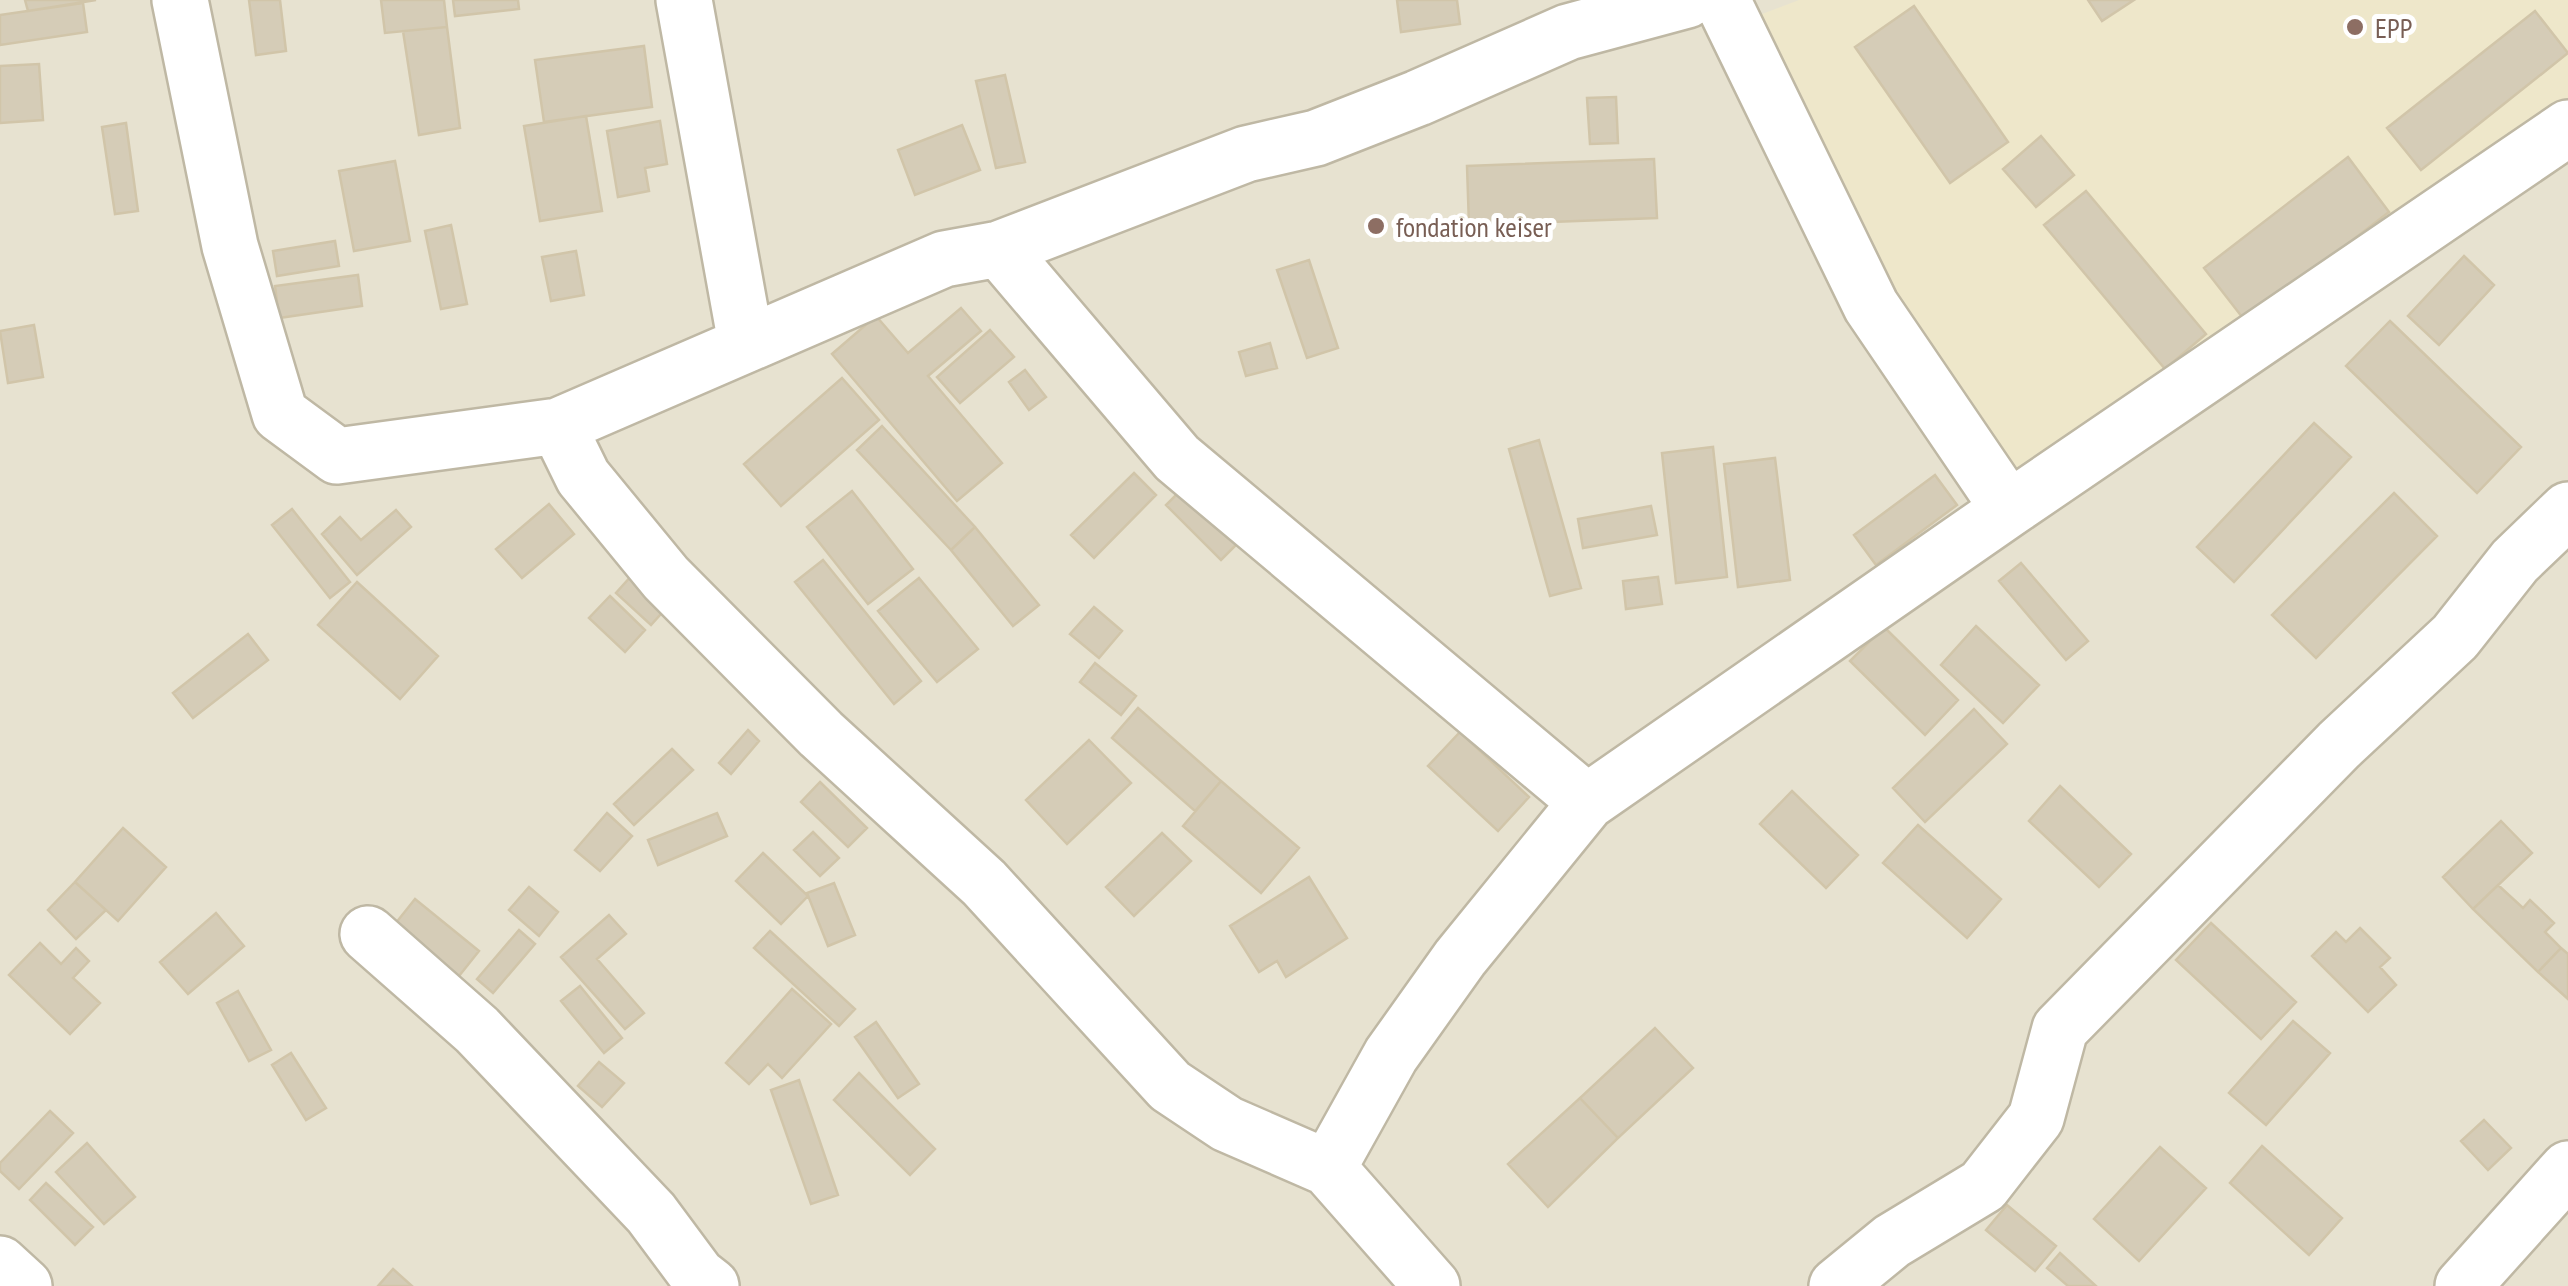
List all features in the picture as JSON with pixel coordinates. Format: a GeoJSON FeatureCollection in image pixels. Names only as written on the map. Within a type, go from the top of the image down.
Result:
{"type":"FeatureCollection","features":[{"type":"Feature","properties":{"kind":"street"},"geometry":{"type":"LineString","coordinates":[[180,0],[230,246],[280,414],[337,456],[558,426],[944,259],[998,249],[1246,154],[1316,138],[1568,32],[1687,0]]}},
{"type":"Feature","properties":{"kind":"street"},"geometry":{"type":"LineString","coordinates":[[684,0],[746,343]]}},
{"type":"Feature","properties":{"kind":"street"},"geometry":{"type":"LineString","coordinates":[[1722,0],[1871,306],[2010,508]]}},
{"type":"Feature","properties":{"kind":"street"},"geometry":{"type":"LineString","coordinates":[[1328,1168],[1391,1055],[1460,958],[1587,802],[2568,128]]}},
{"type":"Feature","properties":{"kind":"street"},"geometry":{"type":"LineString","coordinates":[[998,249],[1176,458],[1587,802]]}},
{"type":"Feature","properties":{"kind":"street"},"geometry":{"type":"LineString","coordinates":[[558,426],[583,477],[666,578],[821,734],[984,883],[1170,1086],[1227,1124],[1328,1168],[1432,1286]]}},
{"type":"Feature","properties":{"kind":"street"},"geometry":{"type":"LineString","coordinates":[[1837,1286],[1892,1241],[1983,1186],[2036,1118],[2060,1028],[2339,745],[2455,637],[2515,562],[2568,510]]}},
{"type":"Feature","properties":{"kind":"street"},"geometry":{"type":"LineString","coordinates":[[368,934],[477,1030],[650,1213],[697,1274],[711,1286]]}},
{"type":"Feature","properties":{"kind":"street"},"geometry":{"type":"LineString","coordinates":[[2463,1286],[2568,1170]]}},
{"type":"Feature","properties":{"kind":"street"},"geometry":{"type":"LineString","coordinates":[[0,1264],[24,1286]]}},
{"type":"Feature","properties":{"kind":"shaded area"},"geometry":{"type":"Polygon","coordinates":[[[0,0],[2568,0],[2568,1286],[0,1286],[0,0]]]}},
{"type":"Feature","properties":{"kind":"shaded area","name":"EPP"},"geometry":{"type":"Polygon","coordinates":[[[1799,0],[2568,0],[2568,103],[2019,486],[1897,304],[1754,17],[1799,0]]]}},
{"type":"Feature","properties":{"kind":"building"},"geometry":{"type":"Polygon","coordinates":[[[25,0],[96,0],[28,11],[25,0]]]}},
{"type":"Feature","properties":{"kind":"building"},"geometry":{"type":"Polygon","coordinates":[[[249,0],[280,0],[286,51],[256,55],[249,0]]]}},
{"type":"Feature","properties":{"kind":"building"},"geometry":{"type":"Polygon","coordinates":[[[381,0],[444,0],[447,27],[385,33],[381,0]]]}},
{"type":"Feature","properties":{"kind":"building"},"geometry":{"type":"Polygon","coordinates":[[[453,0],[518,0],[519,9],[455,16],[453,0]]]}},
{"type":"Feature","properties":{"kind":"building"},"geometry":{"type":"Polygon","coordinates":[[[1397,0],[1457,0],[1460,24],[1401,32],[1397,0]]]}},
{"type":"Feature","properties":{"kind":"building"},"geometry":{"type":"Polygon","coordinates":[[[2088,0],[2134,0],[2102,21],[2088,0]]]}},
{"type":"Feature","properties":{"kind":"building"},"geometry":{"type":"Polygon","coordinates":[[[83,3],[87,32],[0,45],[0,15],[83,3]]]}},
{"type":"Feature","properties":{"kind":"building"},"geometry":{"type":"Polygon","coordinates":[[[1914,6],[2008,142],[1950,183],[1855,47],[1914,6]]]}},
{"type":"Feature","properties":{"kind":"building"},"geometry":{"type":"Polygon","coordinates":[[[2535,11],[2568,53],[2421,170],[2387,128],[2535,11]]]}},
{"type":"Feature","properties":{"kind":"building"},"geometry":{"type":"Polygon","coordinates":[[[447,27],[460,128],[419,135],[403,31],[447,27]]]}},
{"type":"Feature","properties":{"kind":"building"},"geometry":{"type":"Polygon","coordinates":[[[644,46],[652,107],[544,122],[535,60],[644,46]]]}},
{"type":"Feature","properties":{"kind":"building"},"geometry":{"type":"Polygon","coordinates":[[[39,64],[43,120],[0,123],[0,66],[39,64]]]}},
{"type":"Feature","properties":{"kind":"building"},"geometry":{"type":"Polygon","coordinates":[[[1005,75],[1025,162],[996,168],[976,81],[1005,75]]]}},
{"type":"Feature","properties":{"kind":"building"},"geometry":{"type":"Polygon","coordinates":[[[1616,97],[1618,143],[1590,144],[1587,98],[1616,97]]]}},
{"type":"Feature","properties":{"kind":"building"},"geometry":{"type":"Polygon","coordinates":[[[586,116],[602,211],[540,221],[524,126],[586,116]]]}},
{"type":"Feature","properties":{"kind":"building"},"geometry":{"type":"Polygon","coordinates":[[[660,121],[667,164],[645,168],[649,191],[618,197],[607,131],[660,121]]]}},
{"type":"Feature","properties":{"kind":"building"},"geometry":{"type":"Polygon","coordinates":[[[126,123],[138,211],[115,214],[102,127],[126,123]]]}},
{"type":"Feature","properties":{"kind":"building"},"geometry":{"type":"Polygon","coordinates":[[[962,125],[980,170],[915,195],[898,150],[962,125]]]}},
{"type":"Feature","properties":{"kind":"building"},"geometry":{"type":"Polygon","coordinates":[[[2041,136],[2074,175],[2036,207],[2003,169],[2041,136]]]}},
{"type":"Feature","properties":{"kind":"building"},"geometry":{"type":"Polygon","coordinates":[[[2348,157],[2389,212],[2246,322],[2204,268],[2348,157]]]}},
{"type":"Feature","properties":{"kind":"building"},"geometry":{"type":"Polygon","coordinates":[[[1654,159],[1657,218],[1469,225],[1467,166],[1654,159]]]}},
{"type":"Feature","properties":{"kind":"building"},"geometry":{"type":"Polygon","coordinates":[[[395,161],[410,241],[354,251],[339,171],[395,161]]]}},
{"type":"Feature","properties":{"kind":"building"},"geometry":{"type":"Polygon","coordinates":[[[2086,191],[2206,334],[2165,369],[2044,225],[2086,191]]]}},
{"type":"Feature","properties":{"kind":"building"},"geometry":{"type":"Polygon","coordinates":[[[451,225],[467,304],[441,309],[425,231],[451,225]]]}},
{"type":"Feature","properties":{"kind":"building"},"geometry":{"type":"Polygon","coordinates":[[[335,241],[339,266],[277,276],[273,251],[335,241]]]}},
{"type":"Feature","properties":{"kind":"building"},"geometry":{"type":"Polygon","coordinates":[[[576,251],[584,295],[551,301],[542,257],[576,251]]]}},
{"type":"Feature","properties":{"kind":"building"},"geometry":{"type":"Polygon","coordinates":[[[2464,256],[2494,285],[2439,345],[2408,316],[2464,256]]]}},
{"type":"Feature","properties":{"kind":"building"},"geometry":{"type":"Polygon","coordinates":[[[1309,260],[1338,348],[1307,358],[1277,270],[1309,260]]]}},
{"type":"Feature","properties":{"kind":"building"},"geometry":{"type":"Polygon","coordinates":[[[358,275],[362,306],[279,318],[275,286],[358,275]]]}},
{"type":"Feature","properties":{"kind":"building"},"geometry":{"type":"Polygon","coordinates":[[[961,308],[981,331],[928,376],[1002,463],[957,501],[832,354],[876,316],[908,353],[961,308]]]}},
{"type":"Feature","properties":{"kind":"building"},"geometry":{"type":"Polygon","coordinates":[[[2390,321],[2521,447],[2477,493],[2346,366],[2390,321]]]}},
{"type":"Feature","properties":{"kind":"building"},"geometry":{"type":"Polygon","coordinates":[[[34,325],[43,377],[8,383],[0,331],[34,325]]]}},
{"type":"Feature","properties":{"kind":"building"},"geometry":{"type":"Polygon","coordinates":[[[990,330],[1014,357],[960,403],[937,377],[990,330]]]}},
{"type":"Feature","properties":{"kind":"building"},"geometry":{"type":"Polygon","coordinates":[[[1270,343],[1277,368],[1246,376],[1239,352],[1270,343]]]}},
{"type":"Feature","properties":{"kind":"building"},"geometry":{"type":"Polygon","coordinates":[[[1025,370],[1046,397],[1029,410],[1009,382],[1025,370]]]}},
{"type":"Feature","properties":{"kind":"building"},"geometry":{"type":"Polygon","coordinates":[[[842,378],[879,420],[781,506],[744,464],[842,378]]]}},
{"type":"Feature","properties":{"kind":"building"},"geometry":{"type":"Polygon","coordinates":[[[2314,423],[2351,457],[2234,582],[2197,547],[2314,423]]]}},
{"type":"Feature","properties":{"kind":"building"},"geometry":{"type":"Polygon","coordinates":[[[882,426],[975,527],[951,550],[857,450],[882,426]]]}},
{"type":"Feature","properties":{"kind":"building"},"geometry":{"type":"Polygon","coordinates":[[[1539,440],[1581,588],[1550,596],[1509,449],[1539,440]]]}},
{"type":"Feature","properties":{"kind":"building"},"geometry":{"type":"Polygon","coordinates":[[[1713,447],[1727,577],[1676,583],[1662,453],[1713,447]]]}},
{"type":"Feature","properties":{"kind":"building"},"geometry":{"type":"Polygon","coordinates":[[[1775,458],[1790,580],[1738,587],[1724,464],[1775,458]]]}},
{"type":"Feature","properties":{"kind":"building"},"geometry":{"type":"Polygon","coordinates":[[[1134,473],[1156,495],[1094,558],[1071,535],[1134,473]]]}},
{"type":"Feature","properties":{"kind":"building"},"geometry":{"type":"Polygon","coordinates":[[[1935,475],[1957,505],[1876,565],[1854,535],[1935,475]]]}},
{"type":"Feature","properties":{"kind":"building"},"geometry":{"type":"Polygon","coordinates":[[[1190,481],[1245,536],[1221,560],[1166,505],[1190,481]]]}},
{"type":"Feature","properties":{"kind":"building"},"geometry":{"type":"Polygon","coordinates":[[[852,491],[913,569],[868,604],[807,527],[852,491]]]}},
{"type":"Feature","properties":{"kind":"building"},"geometry":{"type":"Polygon","coordinates":[[[2394,493],[2437,536],[2316,658],[2272,615],[2394,493]]]}},
{"type":"Feature","properties":{"kind":"building"},"geometry":{"type":"Polygon","coordinates":[[[549,504],[574,534],[522,578],[496,549],[549,504]]]}},
{"type":"Feature","properties":{"kind":"building"},"geometry":{"type":"Polygon","coordinates":[[[1651,506],[1657,535],[1583,548],[1578,519],[1651,506]]]}},
{"type":"Feature","properties":{"kind":"building"},"geometry":{"type":"Polygon","coordinates":[[[292,509],[350,582],[330,598],[272,525],[292,509]]]}},
{"type":"Feature","properties":{"kind":"building"},"geometry":{"type":"Polygon","coordinates":[[[396,510],[411,527],[357,575],[322,534],[340,517],[361,540],[396,510]]]}},
{"type":"Feature","properties":{"kind":"building"},"geometry":{"type":"Polygon","coordinates":[[[975,527],[1039,605],[1013,626],[951,550],[975,527]]]}},
{"type":"Feature","properties":{"kind":"building"},"geometry":{"type":"Polygon","coordinates":[[[823,560],[921,681],[894,704],[795,582],[823,560]]]}},
{"type":"Feature","properties":{"kind":"building"},"geometry":{"type":"Polygon","coordinates":[[[2021,563],[2088,641],[2066,660],[1999,581],[2021,563]]]}},
{"type":"Feature","properties":{"kind":"building"},"geometry":{"type":"Polygon","coordinates":[[[633,574],[668,606],[651,625],[616,593],[633,574]]]}},
{"type":"Feature","properties":{"kind":"building"},"geometry":{"type":"Polygon","coordinates":[[[1658,577],[1662,604],[1626,609],[1623,581],[1658,577]]]}},
{"type":"Feature","properties":{"kind":"building"},"geometry":{"type":"Polygon","coordinates":[[[919,578],[978,649],[937,682],[878,611],[919,578]]]}},
{"type":"Feature","properties":{"kind":"building"},"geometry":{"type":"Polygon","coordinates":[[[357,582],[438,656],[400,699],[318,625],[357,582]]]}},
{"type":"Feature","properties":{"kind":"building"},"geometry":{"type":"Polygon","coordinates":[[[610,596],[645,630],[625,652],[589,618],[610,596]]]}},
{"type":"Feature","properties":{"kind":"building"},"geometry":{"type":"Polygon","coordinates":[[[1094,607],[1122,631],[1099,658],[1070,634],[1094,607]]]}},
{"type":"Feature","properties":{"kind":"building"},"geometry":{"type":"Polygon","coordinates":[[[1976,626],[2039,685],[2003,723],[1941,665],[1976,626]]]}},
{"type":"Feature","properties":{"kind":"building"},"geometry":{"type":"Polygon","coordinates":[[[1884,627],[1958,700],[1925,735],[1850,661],[1884,627]]]}},
{"type":"Feature","properties":{"kind":"building"},"geometry":{"type":"Polygon","coordinates":[[[248,634],[268,660],[193,718],[173,693],[248,634]]]}},
{"type":"Feature","properties":{"kind":"building"},"geometry":{"type":"Polygon","coordinates":[[[1095,663],[1136,696],[1121,715],[1080,682],[1095,663]]]}},
{"type":"Feature","properties":{"kind":"building"},"geometry":{"type":"Polygon","coordinates":[[[1138,708],[1221,781],[1195,811],[1112,738],[1138,708]]]}},
{"type":"Feature","properties":{"kind":"building"},"geometry":{"type":"Polygon","coordinates":[[[1974,709],[2007,744],[1925,822],[1893,788],[1974,709]]]}},
{"type":"Feature","properties":{"kind":"building"},"geometry":{"type":"Polygon","coordinates":[[[748,730],[759,741],[731,774],[719,763],[748,730]]]}},
{"type":"Feature","properties":{"kind":"building"},"geometry":{"type":"Polygon","coordinates":[[[1460,732],[1529,797],[1498,831],[1428,766],[1460,732]]]}},
{"type":"Feature","properties":{"kind":"building"},"geometry":{"type":"Polygon","coordinates":[[[1089,740],[1131,783],[1067,844],[1026,800],[1089,740]]]}},
{"type":"Feature","properties":{"kind":"building"},"geometry":{"type":"Polygon","coordinates":[[[672,749],[693,770],[634,825],[614,804],[672,749]]]}},
{"type":"Feature","properties":{"kind":"building"},"geometry":{"type":"Polygon","coordinates":[[[1221,781],[1299,848],[1261,893],[1183,826],[1221,781]]]}},
{"type":"Feature","properties":{"kind":"building"},"geometry":{"type":"Polygon","coordinates":[[[820,782],[867,828],[848,847],[801,802],[820,782]]]}},
{"type":"Feature","properties":{"kind":"building"},"geometry":{"type":"Polygon","coordinates":[[[2060,786],[2131,854],[2099,887],[2029,821],[2060,786]]]}},
{"type":"Feature","properties":{"kind":"building"},"geometry":{"type":"Polygon","coordinates":[[[1792,791],[1858,855],[1826,888],[1760,824],[1792,791]]]}},
{"type":"Feature","properties":{"kind":"building"},"geometry":{"type":"Polygon","coordinates":[[[607,813],[632,836],[600,871],[575,850],[607,813]]]}},
{"type":"Feature","properties":{"kind":"building"},"geometry":{"type":"Polygon","coordinates":[[[717,813],[727,836],[658,865],[648,840],[717,813]]]}},
{"type":"Feature","properties":{"kind":"building"},"geometry":{"type":"Polygon","coordinates":[[[2501,821],[2532,853],[2473,909],[2443,877],[2501,821]]]}},
{"type":"Feature","properties":{"kind":"building"},"geometry":{"type":"Polygon","coordinates":[[[1918,825],[2001,899],[1967,938],[1883,863],[1918,825]]]}},
{"type":"Feature","properties":{"kind":"building"},"geometry":{"type":"Polygon","coordinates":[[[123,828],[166,867],[118,921],[75,882],[123,828]]]}},
{"type":"Feature","properties":{"kind":"building"},"geometry":{"type":"Polygon","coordinates":[[[813,832],[839,858],[820,876],[794,850],[813,832]]]}},
{"type":"Feature","properties":{"kind":"building"},"geometry":{"type":"Polygon","coordinates":[[[1162,833],[1191,861],[1134,916],[1106,887],[1162,833]]]}},
{"type":"Feature","properties":{"kind":"building"},"geometry":{"type":"Polygon","coordinates":[[[763,853],[808,896],[781,924],[736,881],[763,853]]]}},
{"type":"Feature","properties":{"kind":"building"},"geometry":{"type":"Polygon","coordinates":[[[1309,877],[1347,938],[1286,977],[1277,961],[1259,972],[1230,926],[1309,877]]]}},
{"type":"Feature","properties":{"kind":"building"},"geometry":{"type":"Polygon","coordinates":[[[75,882],[106,910],[76,939],[48,910],[75,882]]]}},
{"type":"Feature","properties":{"kind":"building"},"geometry":{"type":"Polygon","coordinates":[[[834,883],[855,935],[828,946],[807,893],[834,883]]]}},
{"type":"Feature","properties":{"kind":"building"},"geometry":{"type":"Polygon","coordinates":[[[2498,885],[2523,908],[2530,900],[2554,923],[2545,932],[2561,948],[2538,972],[2473,909],[2498,885]]]}},
{"type":"Feature","properties":{"kind":"building"},"geometry":{"type":"Polygon","coordinates":[[[529,887],[558,912],[539,936],[509,910],[529,887]]]}},
{"type":"Feature","properties":{"kind":"building"},"geometry":{"type":"Polygon","coordinates":[[[415,899],[479,951],[459,976],[395,924],[415,899]]]}},
{"type":"Feature","properties":{"kind":"building"},"geometry":{"type":"Polygon","coordinates":[[[216,913],[244,946],[188,994],[160,962],[216,913]]]}},
{"type":"Feature","properties":{"kind":"building"},"geometry":{"type":"Polygon","coordinates":[[[609,915],[626,934],[597,959],[644,1013],[625,1029],[561,957],[609,915]]]}},
{"type":"Feature","properties":{"kind":"building"},"geometry":{"type":"Polygon","coordinates":[[[2211,923],[2296,1002],[2261,1039],[2176,960],[2211,923]]]}},
{"type":"Feature","properties":{"kind":"building"},"geometry":{"type":"Polygon","coordinates":[[[2360,928],[2390,958],[2380,967],[2396,985],[2368,1012],[2312,956],[2336,932],[2346,942],[2360,928]]]}},
{"type":"Feature","properties":{"kind":"building"},"geometry":{"type":"Polygon","coordinates":[[[519,930],[535,944],[493,993],[477,979],[519,930]]]}},
{"type":"Feature","properties":{"kind":"building"},"geometry":{"type":"Polygon","coordinates":[[[770,931],[855,1009],[839,1026],[754,948],[770,931]]]}},
{"type":"Feature","properties":{"kind":"building"},"geometry":{"type":"Polygon","coordinates":[[[40,943],[61,964],[76,948],[89,961],[73,978],[100,1003],[70,1034],[9,975],[40,943]]]}},
{"type":"Feature","properties":{"kind":"building"},"geometry":{"type":"Polygon","coordinates":[[[2561,948],[2568,954],[2568,999],[2538,972],[2561,948]]]}},
{"type":"Feature","properties":{"kind":"building"},"geometry":{"type":"Polygon","coordinates":[[[580,986],[622,1038],[604,1053],[561,1001],[580,986]]]}},
{"type":"Feature","properties":{"kind":"building"},"geometry":{"type":"Polygon","coordinates":[[[792,989],[831,1024],[782,1078],[768,1064],[749,1084],[726,1063],[792,989]]]}},
{"type":"Feature","properties":{"kind":"building"},"geometry":{"type":"Polygon","coordinates":[[[238,991],[271,1050],[249,1061],[217,1003],[238,991]]]}},
{"type":"Feature","properties":{"kind":"building"},"geometry":{"type":"Polygon","coordinates":[[[2293,1021],[2330,1053],[2266,1125],[2229,1093],[2293,1021]]]}},
{"type":"Feature","properties":{"kind":"building"},"geometry":{"type":"Polygon","coordinates":[[[876,1022],[919,1084],[898,1098],[855,1037],[876,1022]]]}},
{"type":"Feature","properties":{"kind":"building"},"geometry":{"type":"Polygon","coordinates":[[[1655,1028],[1693,1068],[1618,1138],[1580,1098],[1655,1028]]]}},
{"type":"Feature","properties":{"kind":"building"},"geometry":{"type":"Polygon","coordinates":[[[291,1053],[326,1108],[306,1120],[272,1065],[291,1053]]]}},
{"type":"Feature","properties":{"kind":"building"},"geometry":{"type":"Polygon","coordinates":[[[599,1062],[624,1083],[602,1107],[578,1086],[599,1062]]]}},
{"type":"Feature","properties":{"kind":"building"},"geometry":{"type":"Polygon","coordinates":[[[859,1073],[935,1149],[910,1175],[834,1100],[859,1073]]]}},
{"type":"Feature","properties":{"kind":"building"},"geometry":{"type":"Polygon","coordinates":[[[799,1080],[838,1195],[811,1204],[771,1090],[799,1080]]]}},
{"type":"Feature","properties":{"kind":"building"},"geometry":{"type":"Polygon","coordinates":[[[1580,1098],[1618,1138],[1548,1207],[1508,1164],[1580,1098]]]}},
{"type":"Feature","properties":{"kind":"building"},"geometry":{"type":"Polygon","coordinates":[[[50,1111],[73,1133],[19,1189],[0,1171],[0,1163],[50,1111]]]}},
{"type":"Feature","properties":{"kind":"building"},"geometry":{"type":"Polygon","coordinates":[[[2484,1120],[2511,1148],[2488,1170],[2461,1141],[2484,1120]]]}},
{"type":"Feature","properties":{"kind":"building"},"geometry":{"type":"Polygon","coordinates":[[[87,1143],[135,1197],[104,1224],[56,1172],[87,1143]]]}},
{"type":"Feature","properties":{"kind":"building"},"geometry":{"type":"Polygon","coordinates":[[[2262,1146],[2342,1218],[2309,1255],[2230,1183],[2262,1146]]]}},
{"type":"Feature","properties":{"kind":"building"},"geometry":{"type":"Polygon","coordinates":[[[2160,1147],[2206,1188],[2139,1261],[2094,1219],[2160,1147]]]}},
{"type":"Feature","properties":{"kind":"building"},"geometry":{"type":"Polygon","coordinates":[[[46,1183],[93,1227],[75,1245],[30,1200],[46,1183]]]}},
{"type":"Feature","properties":{"kind":"building"},"geometry":{"type":"Polygon","coordinates":[[[2007,1205],[2056,1246],[2035,1271],[1986,1230],[2007,1205]]]}},
{"type":"Feature","properties":{"kind":"building"},"geometry":{"type":"Polygon","coordinates":[[[2060,1253],[2096,1286],[2068,1286],[2047,1268],[2060,1253]]]}},
{"type":"Feature","properties":{"kind":"building"},"geometry":{"type":"Polygon","coordinates":[[[393,1269],[412,1286],[378,1286],[393,1269]]]}},
{"type":"Feature","properties":{"kind":"place","name":"EPP"},"geometry":{"type":"Point","coordinates":[2355,27]}},
{"type":"Feature","properties":{"kind":"place","name":"fondation keiser"},"geometry":{"type":"Point","coordinates":[1376,226]}}]}
